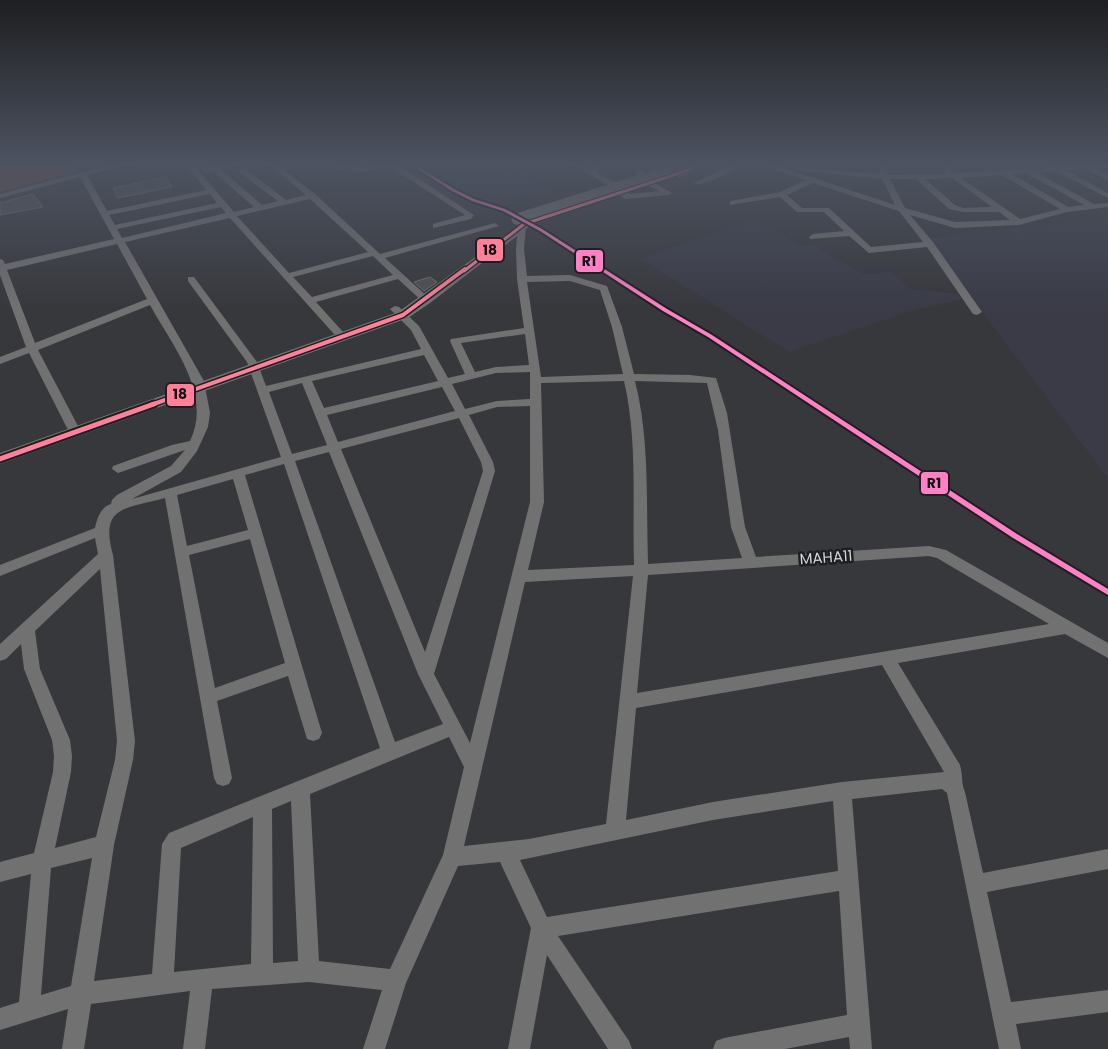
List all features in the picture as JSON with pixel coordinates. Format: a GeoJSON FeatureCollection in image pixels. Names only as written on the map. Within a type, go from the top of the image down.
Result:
{"type":"FeatureCollection","features":[{"type":"Feature","properties":{"kind":"main road"},"geometry":{"type":"LineString","coordinates":[[0,459],[399,312],[522,223],[555,212]]}},
{"type":"Feature","properties":{"kind":"main road"},"geometry":{"type":"LineString","coordinates":[[253,365],[338,332],[399,312]]}},
{"type":"Feature","properties":{"kind":"main road"},"geometry":{"type":"LineString","coordinates":[[0,451],[199,385]]}},
{"type":"Feature","properties":{"kind":"street"},"geometry":{"type":"LineString","coordinates":[[114,212],[104,214],[199,385],[204,412],[203,421],[194,444],[183,463],[175,490],[182,552],[224,778]]}},
{"type":"Feature","properties":{"kind":"street"},"geometry":{"type":"LineString","coordinates":[[112,228],[186,212]]}},
{"type":"Feature","properties":{"kind":"street"},"geometry":{"type":"LineString","coordinates":[[230,212],[338,332]]}},
{"type":"Feature","properties":{"kind":"street"},"geometry":{"type":"LineString","coordinates":[[72,426],[32,348],[1,265],[120,241],[244,212]]}},
{"type":"Feature","properties":{"kind":"street"},"geometry":{"type":"LineString","coordinates":[[329,212],[422,297]]}},
{"type":"Feature","properties":{"kind":"street"},"geometry":{"type":"LineString","coordinates":[[436,226],[468,217],[470,215],[465,212]]}},
{"type":"Feature","properties":{"kind":"street"},"geometry":{"type":"LineString","coordinates":[[828,212],[865,248],[872,250],[930,244]]}},
{"type":"Feature","properties":{"kind":"street"},"geometry":{"type":"LineString","coordinates":[[903,212],[930,244],[977,312]]}},
{"type":"Feature","properties":{"kind":"street"},"geometry":{"type":"LineString","coordinates":[[911,212],[956,225],[1019,222],[1058,212]]}},
{"type":"Feature","properties":{"kind":"street"},"geometry":{"type":"LineString","coordinates":[[1005,212],[1019,222]]}},
{"type":"Feature","properties":{"kind":"street"},"geometry":{"type":"LineString","coordinates":[[374,1049],[396,981],[452,857],[537,502],[536,374],[522,280],[520,249],[522,223]]}},
{"type":"Feature","properties":{"kind":"street"},"geometry":{"type":"LineString","coordinates":[[288,276],[495,226]]}},
{"type":"Feature","properties":{"kind":"street"},"geometry":{"type":"LineString","coordinates":[[813,237],[850,233]]}},
{"type":"Feature","properties":{"kind":"street"},"geometry":{"type":"LineString","coordinates":[[310,301],[398,276]]}},
{"type":"Feature","properties":{"kind":"street"},"geometry":{"type":"LineString","coordinates":[[522,280],[570,278],[604,288],[617,327],[637,412],[640,466],[641,569],[615,831]]}},
{"type":"Feature","properties":{"kind":"street"},"geometry":{"type":"LineString","coordinates":[[191,279],[253,365],[288,459],[390,752]]}},
{"type":"Feature","properties":{"kind":"street"},"geometry":{"type":"LineString","coordinates":[[0,361],[153,300]]}},
{"type":"Feature","properties":{"kind":"street"},"geometry":{"type":"LineString","coordinates":[[399,312],[414,328],[462,413],[487,462],[489,471],[426,674]]}},
{"type":"Feature","properties":{"kind":"street"},"geometry":{"type":"LineString","coordinates":[[471,375],[455,341],[530,330]]}},
{"type":"Feature","properties":{"kind":"street"},"geometry":{"type":"LineString","coordinates":[[263,390],[427,351]]}},
{"type":"Feature","properties":{"kind":"street"},"geometry":{"type":"LineString","coordinates":[[320,413],[444,381],[496,370],[536,374],[628,378],[681,377],[712,380],[722,418],[731,490],[739,529],[746,553],[752,562]]}},
{"type":"Feature","properties":{"kind":"street"},"geometry":{"type":"LineString","coordinates":[[306,379],[426,674],[474,766]]}},
{"type":"Feature","properties":{"kind":"street"},"geometry":{"type":"LineString","coordinates":[[112,509],[288,459],[497,404],[536,402]]}},
{"type":"Feature","properties":{"kind":"street"},"geometry":{"type":"LineString","coordinates":[[118,469],[176,448],[194,444]]}},
{"type":"Feature","properties":{"kind":"street"},"geometry":{"type":"LineString","coordinates":[[74,1049],[104,845],[124,760],[126,741],[106,555],[100,531],[104,517],[122,498],[176,469],[183,463]]}},
{"type":"Feature","properties":{"kind":"street"},"geometry":{"type":"LineString","coordinates":[[238,473],[313,733]]}},
{"type":"Feature","properties":{"kind":"street"},"geometry":{"type":"LineString","coordinates":[[0,571],[100,531]]}},
{"type":"Feature","properties":{"kind":"street"},"geometry":{"type":"LineString","coordinates":[[182,552],[255,533]]}},
{"type":"Feature","properties":{"kind":"street","name":"MAHA11"},"geometry":{"type":"LineString","coordinates":[[519,576],[550,576],[935,552],[1108,651]]}},
{"type":"Feature","properties":{"kind":"street"},"geometry":{"type":"LineString","coordinates":[[0,654],[106,555]]}},
{"type":"Feature","properties":{"kind":"street"},"geometry":{"type":"LineString","coordinates":[[628,702],[1068,627]]}},
{"type":"Feature","properties":{"kind":"street"},"geometry":{"type":"LineString","coordinates":[[27,629],[32,669],[58,732],[63,756],[62,772],[42,862],[29,1010]]}},
{"type":"Feature","properties":{"kind":"street"},"geometry":{"type":"LineString","coordinates":[[886,658],[951,765],[953,772],[952,784],[956,792],[1010,1049]]}},
{"type":"Feature","properties":{"kind":"street"},"geometry":{"type":"LineString","coordinates":[[208,697],[294,667]]}},
{"type":"Feature","properties":{"kind":"street"},"geometry":{"type":"LineString","coordinates":[[162,984],[172,844],[181,837],[263,803],[454,728]]}},
{"type":"Feature","properties":{"kind":"street"},"geometry":{"type":"LineString","coordinates":[[452,857],[529,849],[713,811],[842,790],[942,780],[952,784]]}},
{"type":"Feature","properties":{"kind":"street"},"geometry":{"type":"LineString","coordinates":[[300,788],[309,971]]}},
{"type":"Feature","properties":{"kind":"street"},"geometry":{"type":"LineString","coordinates":[[842,790],[861,1049]]}},
{"type":"Feature","properties":{"kind":"street"},"geometry":{"type":"LineString","coordinates":[[262,974],[263,803]]}},
{"type":"Feature","properties":{"kind":"street"},"geometry":{"type":"LineString","coordinates":[[0,872],[104,845]]}},
{"type":"Feature","properties":{"kind":"street"},"geometry":{"type":"LineString","coordinates":[[506,852],[541,928],[621,1049]]}},
{"type":"Feature","properties":{"kind":"street"},"geometry":{"type":"LineString","coordinates":[[975,884],[1108,859]]}},
{"type":"Feature","properties":{"kind":"street"},"geometry":{"type":"LineString","coordinates":[[541,928],[848,879]]}},
{"type":"Feature","properties":{"kind":"street"},"geometry":{"type":"LineString","coordinates":[[519,1049],[541,928]]}},
{"type":"Feature","properties":{"kind":"street"},"geometry":{"type":"LineString","coordinates":[[0,1019],[81,994],[202,979],[309,971],[396,981]]}},
{"type":"Feature","properties":{"kind":"street"},"geometry":{"type":"LineString","coordinates":[[194,1049],[202,979]]}},
{"type":"Feature","properties":{"kind":"street"},"geometry":{"type":"LineString","coordinates":[[1002,1014],[1108,1001]]}},
{"type":"Feature","properties":{"kind":"street"},"geometry":{"type":"LineString","coordinates":[[724,1049],[859,1024]]}},
{"type":"Feature","properties":{"kind":"shaded area"},"geometry":{"type":"Polygon","coordinates":[[[465,212],[487,212],[472,217],[465,212]]]}},
{"type":"Feature","properties":{"kind":"shaded area"},"geometry":{"type":"Polygon","coordinates":[[[1108,218],[1108,478],[982,312],[967,297],[930,238],[1108,218]]]}},
{"type":"Feature","properties":{"kind":"shaded area"},"geometry":{"type":"Polygon","coordinates":[[[757,220],[802,246],[812,244],[863,274],[891,272],[908,288],[958,294],[962,299],[915,310],[789,352],[640,258],[757,220]]]}},
{"type":"Feature","properties":{"kind":"building"},"geometry":{"type":"Polygon","coordinates":[[[0,212],[16,212],[0,215],[0,212]]]}},
{"type":"Feature","properties":{"kind":"building"},"geometry":{"type":"Polygon","coordinates":[[[430,277],[437,282],[424,291],[414,282],[430,277]]]}},
{"type":"Feature","properties":{"kind":"transit line","name":"R1"},"geometry":{"type":"LineString","coordinates":[[508,212],[541,230],[665,310],[710,336],[1015,536],[1108,592]]}},
{"type":"Feature","properties":{"kind":"transit line","name":"18"},"geometry":{"type":"LineString","coordinates":[[0,459],[403,315],[426,300],[524,224],[561,212]]}}]}
